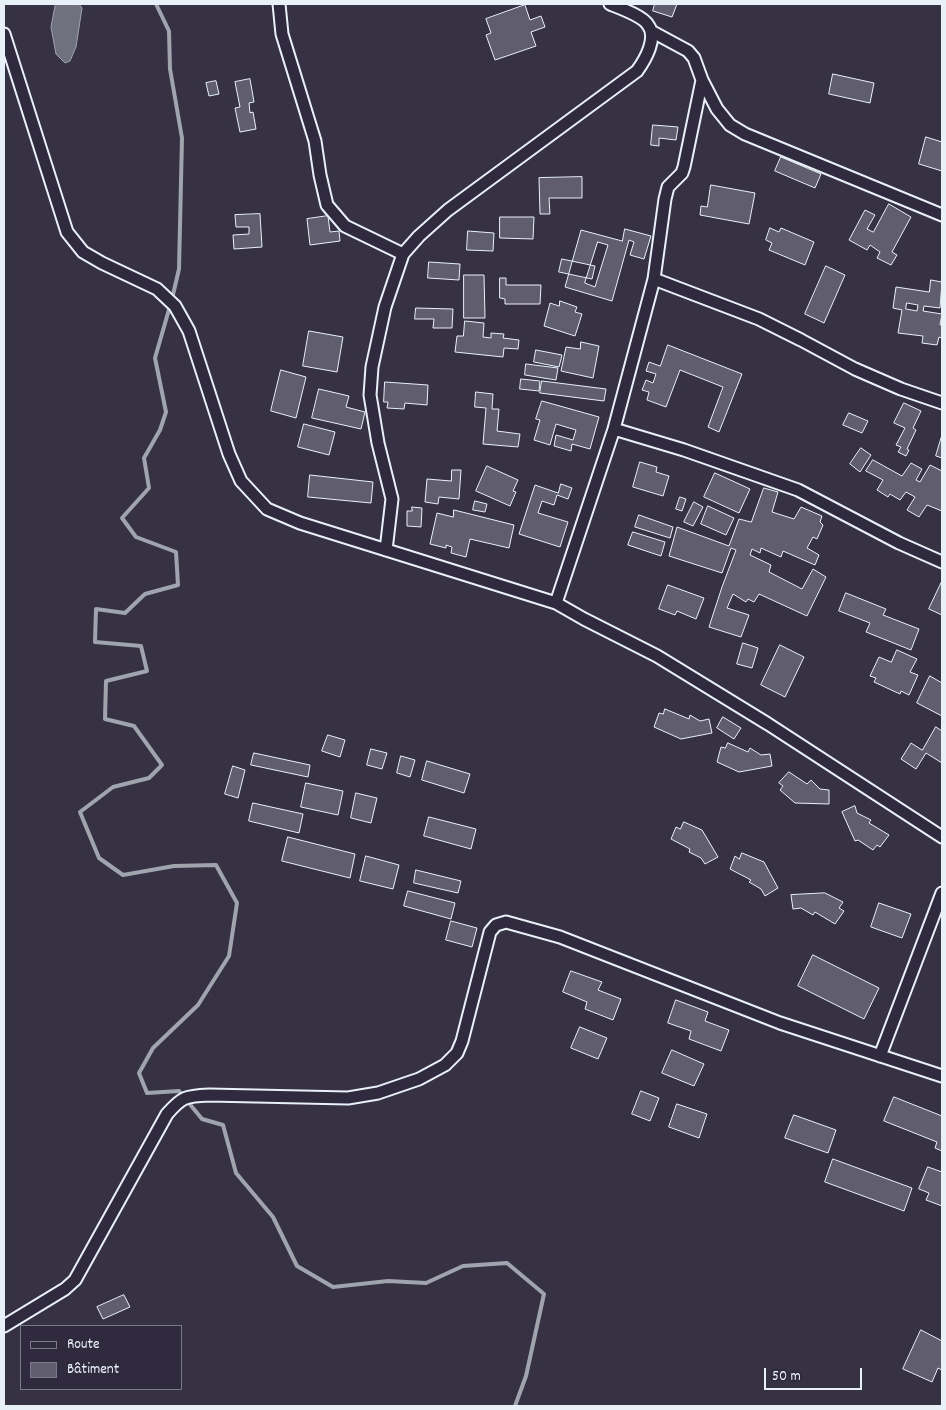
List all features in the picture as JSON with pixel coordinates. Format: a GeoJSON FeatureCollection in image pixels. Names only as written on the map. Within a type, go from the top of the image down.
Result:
{"type":"FeatureCollection","features":[{"type":"Feature","properties":{"kind":"street"},"geometry":{"type":"LineString","coordinates":[[279,4],[282,34],[314,141],[327,205],[345,226],[403,254]]}},
{"type":"Feature","properties":{"kind":"street"},"geometry":{"type":"LineString","coordinates":[[386,550],[392,499],[378,443],[370,395],[372,367],[385,307],[403,254],[419,236],[448,210],[637,71],[642,65],[651,46],[651,31],[648,24],[640,18],[610,4]]}},
{"type":"Feature","properties":{"kind":"street"},"geometry":{"type":"LineString","coordinates":[[651,31],[688,51],[694,58],[702,80],[717,109],[730,125],[745,134],[942,215]]}},
{"type":"Feature","properties":{"kind":"street"},"geometry":{"type":"LineString","coordinates":[[4,34],[67,232],[83,252],[157,289],[175,306],[189,331],[229,454],[241,481],[267,509],[300,523],[556,603],[658,656],[768,724],[942,838]]}},
{"type":"Feature","properties":{"kind":"street"},"geometry":{"type":"LineString","coordinates":[[556,603],[614,429],[654,279],[668,186],[682,173],[684,167],[702,80]]}},
{"type":"Feature","properties":{"kind":"street"},"geometry":{"type":"LineString","coordinates":[[654,279],[759,319],[855,369],[901,389],[942,403]]}},
{"type":"Feature","properties":{"kind":"street"},"geometry":{"type":"LineString","coordinates":[[614,429],[693,453],[798,490],[898,543],[942,562]]}},
{"type":"Feature","properties":{"kind":"street"},"geometry":{"type":"LineString","coordinates":[[880,1056],[942,893]]}},
{"type":"Feature","properties":{"kind":"street"},"geometry":{"type":"LineString","coordinates":[[4,1326],[65,1289],[75,1280],[167,1114],[179,1101],[192,1095],[348,1098],[378,1092],[419,1079],[445,1065],[457,1053],[462,1041],[490,932],[496,924],[511,923],[560,937],[780,1023],[942,1076]]}},
{"type":"Feature","properties":{"kind":"water"},"geometry":{"type":"Polygon","coordinates":[[[57,4],[79,4],[82,8],[76,47],[70,61],[65,63],[56,54],[51,27],[57,4]]]}},
{"type":"Feature","properties":{"kind":"building"},"geometry":{"type":"Polygon","coordinates":[[[655,4],[677,4],[672,17],[653,11],[655,4]]]}},
{"type":"Feature","properties":{"kind":"building"},"geometry":{"type":"Polygon","coordinates":[[[525,5],[530,20],[541,16],[545,27],[531,32],[536,46],[495,60],[486,35],[491,33],[486,19],[525,5]]]}},
{"type":"Feature","properties":{"kind":"building"},"geometry":{"type":"Polygon","coordinates":[[[833,74],[874,83],[870,103],[829,94],[833,74]]]}},
{"type":"Feature","properties":{"kind":"building"},"geometry":{"type":"Polygon","coordinates":[[[250,79],[254,102],[249,103],[250,113],[253,112],[256,129],[240,132],[235,108],[240,107],[235,82],[250,79]]]}},
{"type":"Feature","properties":{"kind":"building"},"geometry":{"type":"Polygon","coordinates":[[[216,81],[219,94],[209,96],[206,83],[216,81]]]}},
{"type":"Feature","properties":{"kind":"building"},"geometry":{"type":"Polygon","coordinates":[[[653,125],[678,127],[676,140],[659,138],[659,146],[651,145],[653,125]]]}},
{"type":"Feature","properties":{"kind":"building"},"geometry":{"type":"Polygon","coordinates":[[[926,137],[942,142],[942,171],[919,164],[926,137]]]}},
{"type":"Feature","properties":{"kind":"building"},"geometry":{"type":"Polygon","coordinates":[[[781,157],[821,174],[815,188],[775,171],[781,157]]]}},
{"type":"Feature","properties":{"kind":"building"},"geometry":{"type":"Polygon","coordinates":[[[582,177],[582,198],[549,198],[550,214],[540,214],[539,178],[582,177]]]}},
{"type":"Feature","properties":{"kind":"building"},"geometry":{"type":"Polygon","coordinates":[[[711,185],[755,193],[749,224],[700,215],[701,206],[707,207],[711,185]]]}},
{"type":"Feature","properties":{"kind":"building"},"geometry":{"type":"Polygon","coordinates":[[[889,204],[911,217],[892,252],[897,255],[891,265],[877,258],[880,252],[870,245],[867,250],[849,240],[865,210],[875,215],[867,229],[873,232],[889,204]]]}},
{"type":"Feature","properties":{"kind":"building"},"geometry":{"type":"Polygon","coordinates":[[[260,214],[262,247],[234,249],[233,235],[249,234],[249,227],[236,227],[235,215],[260,214]]]}},
{"type":"Feature","properties":{"kind":"building"},"geometry":{"type":"Polygon","coordinates":[[[328,216],[330,232],[339,231],[340,241],[310,245],[307,219],[328,216]]]}},
{"type":"Feature","properties":{"kind":"building"},"geometry":{"type":"Polygon","coordinates":[[[500,217],[534,217],[533,239],[500,238],[500,217]]]}},
{"type":"Feature","properties":{"kind":"building"},"geometry":{"type":"Polygon","coordinates":[[[770,228],[779,232],[781,228],[814,242],[805,265],[769,250],[772,243],[766,240],[770,228]]]}},
{"type":"Feature","properties":{"kind":"building"},"geometry":{"type":"Polygon","coordinates":[[[625,229],[651,236],[644,259],[630,255],[634,242],[629,240],[612,301],[565,287],[581,230],[622,241],[625,229]],[[598,242],[585,283],[595,287],[608,245],[598,242]]]}},
{"type":"Feature","properties":{"kind":"building"},"geometry":{"type":"Polygon","coordinates":[[[468,231],[494,233],[493,251],[467,250],[468,231]]]}},
{"type":"Feature","properties":{"kind":"building"},"geometry":{"type":"Polygon","coordinates":[[[562,259],[595,266],[592,279],[559,272],[562,259]]]}},
{"type":"Feature","properties":{"kind":"building"},"geometry":{"type":"Polygon","coordinates":[[[429,262],[460,264],[459,280],[428,278],[429,262]]]}},
{"type":"Feature","properties":{"kind":"building"},"geometry":{"type":"Polygon","coordinates":[[[826,266],[845,275],[824,323],[805,314],[826,266]]]}},
{"type":"Feature","properties":{"kind":"building"},"geometry":{"type":"Polygon","coordinates":[[[464,275],[484,275],[485,318],[464,318],[464,275]]]}},
{"type":"Feature","properties":{"kind":"building"},"geometry":{"type":"Polygon","coordinates":[[[500,278],[506,278],[506,285],[541,285],[540,304],[505,304],[505,299],[500,298],[500,278]]]}},
{"type":"Feature","properties":{"kind":"building"},"geometry":{"type":"Polygon","coordinates":[[[931,280],[942,282],[940,308],[924,306],[923,311],[942,314],[940,325],[942,325],[942,338],[939,337],[937,345],[922,343],[923,336],[898,333],[902,310],[893,308],[896,287],[929,292],[931,280]],[[907,303],[906,309],[917,311],[918,305],[907,303]]]}},
{"type":"Feature","properties":{"kind":"building"},"geometry":{"type":"Polygon","coordinates":[[[560,301],[577,307],[575,312],[582,314],[575,336],[544,326],[550,303],[559,306],[560,301]]]}},
{"type":"Feature","properties":{"kind":"building"},"geometry":{"type":"Polygon","coordinates":[[[416,308],[453,309],[452,328],[433,328],[434,319],[415,319],[416,308]]]}},
{"type":"Feature","properties":{"kind":"building"},"geometry":{"type":"Polygon","coordinates":[[[465,321],[484,323],[483,337],[491,338],[491,333],[504,334],[503,338],[519,340],[518,349],[504,348],[503,357],[455,352],[457,336],[463,336],[465,321]]]}},
{"type":"Feature","properties":{"kind":"building"},"geometry":{"type":"Polygon","coordinates":[[[309,331],[343,337],[337,372],[303,366],[309,331]]]}},
{"type":"Feature","properties":{"kind":"building"},"geometry":{"type":"Polygon","coordinates":[[[581,342],[599,346],[593,378],[561,371],[566,347],[580,349],[581,342]]]}},
{"type":"Feature","properties":{"kind":"building"},"geometry":{"type":"Polygon","coordinates":[[[668,345],[742,374],[719,432],[708,427],[723,387],[680,370],[666,407],[647,400],[649,392],[642,390],[646,380],[653,383],[656,374],[646,371],[649,362],[660,366],[668,345]]]}},
{"type":"Feature","properties":{"kind":"building"},"geometry":{"type":"Polygon","coordinates":[[[536,350],[562,355],[559,367],[534,362],[536,350]]]}},
{"type":"Feature","properties":{"kind":"building"},"geometry":{"type":"Polygon","coordinates":[[[526,364],[558,368],[556,380],[525,375],[526,364]]]}},
{"type":"Feature","properties":{"kind":"building"},"geometry":{"type":"Polygon","coordinates":[[[281,370],[306,377],[296,418],[271,411],[281,370]]]}},
{"type":"Feature","properties":{"kind":"building"},"geometry":{"type":"Polygon","coordinates":[[[521,379],[540,381],[539,391],[520,389],[521,379]]]}},
{"type":"Feature","properties":{"kind":"building"},"geometry":{"type":"Polygon","coordinates":[[[542,381],[606,389],[604,401],[540,393],[542,381]]]}},
{"type":"Feature","properties":{"kind":"building"},"geometry":{"type":"Polygon","coordinates":[[[385,382],[428,385],[427,405],[405,403],[404,409],[387,408],[388,402],[384,402],[385,382]]]}},
{"type":"Feature","properties":{"kind":"building"},"geometry":{"type":"Polygon","coordinates":[[[319,389],[349,396],[346,407],[365,412],[361,429],[312,418],[319,389]]]}},
{"type":"Feature","properties":{"kind":"building"},"geometry":{"type":"Polygon","coordinates":[[[476,392],[493,394],[492,409],[499,409],[497,431],[520,434],[518,447],[483,444],[486,408],[475,407],[476,392]]]}},
{"type":"Feature","properties":{"kind":"building"},"geometry":{"type":"Polygon","coordinates":[[[542,401],[599,417],[590,449],[572,444],[571,451],[554,446],[556,435],[573,440],[576,430],[556,424],[550,445],[534,440],[540,420],[536,419],[542,401]]]}},
{"type":"Feature","properties":{"kind":"building"},"geometry":{"type":"Polygon","coordinates":[[[904,403],[921,411],[913,428],[916,430],[907,449],[909,450],[906,456],[898,452],[901,447],[896,445],[905,428],[894,423],[904,403]]]}},
{"type":"Feature","properties":{"kind":"building"},"geometry":{"type":"Polygon","coordinates":[[[849,413],[868,421],[862,433],[843,425],[849,413]]]}},
{"type":"Feature","properties":{"kind":"building"},"geometry":{"type":"Polygon","coordinates":[[[304,424],[335,432],[329,455],[298,447],[304,424]]]}},
{"type":"Feature","properties":{"kind":"building"},"geometry":{"type":"Polygon","coordinates":[[[942,435],[942,458],[936,456],[942,435]]]}},
{"type":"Feature","properties":{"kind":"building"},"geometry":{"type":"Polygon","coordinates":[[[861,448],[871,455],[860,472],[850,464],[861,448]]]}},
{"type":"Feature","properties":{"kind":"building"},"geometry":{"type":"Polygon","coordinates":[[[873,460],[902,476],[911,463],[922,469],[916,480],[920,482],[930,465],[942,471],[942,511],[927,505],[919,517],[907,510],[915,497],[906,492],[900,500],[890,494],[888,497],[877,490],[883,480],[866,471],[873,460]]]}},
{"type":"Feature","properties":{"kind":"building"},"geometry":{"type":"Polygon","coordinates":[[[640,462],[657,467],[656,472],[669,476],[663,496],[633,487],[640,462]]]}},
{"type":"Feature","properties":{"kind":"building"},"geometry":{"type":"Polygon","coordinates":[[[487,466],[518,480],[513,491],[516,492],[510,506],[476,491],[487,466]]]}},
{"type":"Feature","properties":{"kind":"building"},"geometry":{"type":"Polygon","coordinates":[[[452,470],[461,470],[459,499],[439,497],[438,504],[425,502],[427,479],[451,481],[452,470]]]}},
{"type":"Feature","properties":{"kind":"building"},"geometry":{"type":"Polygon","coordinates":[[[715,473],[750,489],[739,513],[704,497],[715,473]]]}},
{"type":"Feature","properties":{"kind":"building"},"geometry":{"type":"Polygon","coordinates":[[[310,475],[373,482],[371,503],[308,497],[310,475]]]}},
{"type":"Feature","properties":{"kind":"building"},"geometry":{"type":"Polygon","coordinates":[[[561,484],[572,488],[568,499],[557,495],[554,505],[542,501],[538,513],[568,522],[560,547],[519,534],[535,485],[558,493],[561,484]]]}},
{"type":"Feature","properties":{"kind":"building"},"geometry":{"type":"Polygon","coordinates":[[[764,488],[778,492],[772,512],[794,519],[801,507],[822,516],[820,522],[823,525],[817,539],[813,537],[807,548],[819,555],[815,565],[783,551],[781,557],[761,548],[760,553],[752,549],[750,555],[771,565],[769,572],[802,589],[813,569],[826,577],[807,616],[759,594],[754,602],[748,599],[746,602],[733,594],[727,608],[749,615],[741,637],[709,627],[736,550],[731,548],[722,573],[669,556],[677,527],[729,546],[739,519],[751,522],[764,488]]]}},
{"type":"Feature","properties":{"kind":"building"},"geometry":{"type":"Polygon","coordinates":[[[680,497],[686,499],[682,511],[676,509],[680,497]]]}},
{"type":"Feature","properties":{"kind":"building"},"geometry":{"type":"Polygon","coordinates":[[[475,501],[487,504],[485,512],[473,510],[475,501]]]}},
{"type":"Feature","properties":{"kind":"building"},"geometry":{"type":"Polygon","coordinates":[[[694,502],[703,507],[693,526],[684,522],[694,502]]]}},
{"type":"Feature","properties":{"kind":"building"},"geometry":{"type":"Polygon","coordinates":[[[708,506],[734,518],[726,535],[701,524],[708,506]]]}},
{"type":"Feature","properties":{"kind":"building"},"geometry":{"type":"Polygon","coordinates":[[[412,507],[422,508],[421,527],[407,526],[407,511],[412,511],[412,507]]]}},
{"type":"Feature","properties":{"kind":"building"},"geometry":{"type":"Polygon","coordinates":[[[454,510],[514,525],[509,548],[470,539],[466,557],[451,553],[452,547],[446,545],[446,548],[430,544],[437,513],[453,517],[454,510]]]}},
{"type":"Feature","properties":{"kind":"building"},"geometry":{"type":"Polygon","coordinates":[[[639,515],[673,527],[670,538],[635,527],[639,515]]]}},
{"type":"Feature","properties":{"kind":"building"},"geometry":{"type":"Polygon","coordinates":[[[633,532],[665,542],[661,556],[628,545],[633,532]]]}},
{"type":"Feature","properties":{"kind":"building"},"geometry":{"type":"Polygon","coordinates":[[[942,581],[942,615],[929,609],[942,581]]]}},
{"type":"Feature","properties":{"kind":"building"},"geometry":{"type":"Polygon","coordinates":[[[668,585],[704,598],[696,619],[677,611],[675,615],[659,609],[668,585]]]}},
{"type":"Feature","properties":{"kind":"building"},"geometry":{"type":"Polygon","coordinates":[[[846,593],[886,609],[883,615],[919,629],[911,650],[866,632],[870,623],[839,611],[846,593]]]}},
{"type":"Feature","properties":{"kind":"building"},"geometry":{"type":"Polygon","coordinates":[[[743,643],[758,648],[752,668],[737,664],[743,643]]]}},
{"type":"Feature","properties":{"kind":"building"},"geometry":{"type":"Polygon","coordinates":[[[780,645],[804,657],[785,697],[761,685],[780,645]]]}},
{"type":"Feature","properties":{"kind":"building"},"geometry":{"type":"Polygon","coordinates":[[[897,650],[917,659],[910,672],[918,675],[909,695],[901,691],[900,694],[874,682],[876,678],[870,676],[879,657],[891,662],[897,650]]]}},
{"type":"Feature","properties":{"kind":"building"},"geometry":{"type":"Polygon","coordinates":[[[930,676],[942,683],[942,716],[917,703],[930,676]]]}},
{"type":"Feature","properties":{"kind":"building"},"geometry":{"type":"Polygon","coordinates":[[[665,709],[689,719],[690,715],[700,721],[709,719],[712,733],[681,739],[654,727],[659,713],[663,714],[665,709]]]}},
{"type":"Feature","properties":{"kind":"building"},"geometry":{"type":"Polygon","coordinates":[[[723,717],[741,728],[734,739],[717,728],[723,717]]]}},
{"type":"Feature","properties":{"kind":"building"},"geometry":{"type":"Polygon","coordinates":[[[936,727],[942,731],[942,763],[926,753],[916,769],[901,759],[911,743],[922,750],[936,727]]]}},
{"type":"Feature","properties":{"kind":"building"},"geometry":{"type":"Polygon","coordinates":[[[328,735],[345,740],[340,757],[322,751],[328,735]]]}},
{"type":"Feature","properties":{"kind":"building"},"geometry":{"type":"Polygon","coordinates":[[[728,743],[748,752],[750,748],[761,755],[770,754],[772,766],[739,772],[717,762],[721,747],[725,748],[728,743]]]}},
{"type":"Feature","properties":{"kind":"building"},"geometry":{"type":"Polygon","coordinates":[[[371,749],[387,753],[382,769],[367,765],[371,749]]]}},
{"type":"Feature","properties":{"kind":"building"},"geometry":{"type":"Polygon","coordinates":[[[254,753],[310,765],[308,777],[251,765],[254,753]]]}},
{"type":"Feature","properties":{"kind":"building"},"geometry":{"type":"Polygon","coordinates":[[[401,756],[415,760],[410,777],[397,773],[401,756]]]}},
{"type":"Feature","properties":{"kind":"building"},"geometry":{"type":"Polygon","coordinates":[[[427,761],[470,774],[464,793],[422,780],[427,761]]]}},
{"type":"Feature","properties":{"kind":"building"},"geometry":{"type":"Polygon","coordinates":[[[233,766],[245,770],[238,798],[225,794],[233,766]]]}},
{"type":"Feature","properties":{"kind":"building"},"geometry":{"type":"Polygon","coordinates":[[[789,772],[807,784],[811,780],[820,789],[829,790],[829,804],[795,803],[780,790],[783,786],[779,783],[789,772]]]}},
{"type":"Feature","properties":{"kind":"building"},"geometry":{"type":"Polygon","coordinates":[[[306,783],[343,791],[338,815],[301,807],[306,783]]]}},
{"type":"Feature","properties":{"kind":"building"},"geometry":{"type":"Polygon","coordinates":[[[356,793],[377,798],[371,823],[351,818],[356,793]]]}},
{"type":"Feature","properties":{"kind":"building"},"geometry":{"type":"Polygon","coordinates":[[[253,803],[303,814],[299,833],[249,821],[253,803]]]}},
{"type":"Feature","properties":{"kind":"building"},"geometry":{"type":"Polygon","coordinates":[[[855,806],[857,813],[871,820],[869,823],[889,835],[880,847],[877,845],[873,850],[858,840],[855,841],[842,812],[855,806]]]}},
{"type":"Feature","properties":{"kind":"building"},"geometry":{"type":"Polygon","coordinates":[[[429,817],[476,829],[471,849],[424,836],[429,817]]]}},
{"type":"Feature","properties":{"kind":"building"},"geometry":{"type":"Polygon","coordinates":[[[684,822],[702,830],[718,857],[705,864],[701,858],[689,852],[690,849],[671,839],[676,827],[680,829],[684,822]]]}},
{"type":"Feature","properties":{"kind":"building"},"geometry":{"type":"Polygon","coordinates":[[[288,837],[355,854],[350,878],[282,861],[288,837]]]}},
{"type":"Feature","properties":{"kind":"building"},"geometry":{"type":"Polygon","coordinates":[[[742,853],[764,862],[778,888],[765,896],[761,889],[749,882],[751,880],[730,869],[735,856],[739,859],[742,853]]]}},
{"type":"Feature","properties":{"kind":"building"},"geometry":{"type":"Polygon","coordinates":[[[366,856],[399,865],[393,889],[360,881],[366,856]]]}},
{"type":"Feature","properties":{"kind":"building"},"geometry":{"type":"Polygon","coordinates":[[[416,870],[461,881],[458,893],[414,883],[416,870]]]}},
{"type":"Feature","properties":{"kind":"building"},"geometry":{"type":"Polygon","coordinates":[[[408,891],[455,903],[451,919],[404,906],[408,891]]]}},
{"type":"Feature","properties":{"kind":"building"},"geometry":{"type":"Polygon","coordinates":[[[825,893],[843,902],[839,908],[844,911],[835,924],[815,912],[813,915],[801,908],[793,909],[791,895],[825,893]]]}},
{"type":"Feature","properties":{"kind":"building"},"geometry":{"type":"Polygon","coordinates":[[[879,903],[911,914],[902,938],[871,927],[879,903]]]}},
{"type":"Feature","properties":{"kind":"building"},"geometry":{"type":"Polygon","coordinates":[[[451,921],[477,928],[472,947],[446,940],[451,921]]]}},
{"type":"Feature","properties":{"kind":"building"},"geometry":{"type":"Polygon","coordinates":[[[813,955],[879,988],[864,1019],[798,986],[813,955]]]}},
{"type":"Feature","properties":{"kind":"building"},"geometry":{"type":"Polygon","coordinates":[[[571,971],[602,982],[598,990],[621,999],[613,1020],[585,1009],[587,1002],[563,992],[571,971]]]}},
{"type":"Feature","properties":{"kind":"building"},"geometry":{"type":"Polygon","coordinates":[[[676,1000],[708,1012],[705,1021],[729,1030],[721,1051],[689,1039],[691,1031],[668,1023],[676,1000]]]}},
{"type":"Feature","properties":{"kind":"building"},"geometry":{"type":"Polygon","coordinates":[[[580,1027],[607,1038],[598,1059],[571,1048],[580,1027]]]}},
{"type":"Feature","properties":{"kind":"building"},"geometry":{"type":"Polygon","coordinates":[[[672,1050],[704,1064],[694,1086],[662,1073],[672,1050]]]}},
{"type":"Feature","properties":{"kind":"building"},"geometry":{"type":"Polygon","coordinates":[[[641,1091],[659,1098],[650,1121],[632,1114],[641,1091]]]}},
{"type":"Feature","properties":{"kind":"building"},"geometry":{"type":"Polygon","coordinates":[[[894,1097],[942,1116],[942,1151],[935,1148],[937,1142],[884,1121],[894,1097]]]}},
{"type":"Feature","properties":{"kind":"building"},"geometry":{"type":"Polygon","coordinates":[[[677,1104],[707,1114],[699,1138],[669,1127],[677,1104]]]}},
{"type":"Feature","properties":{"kind":"building"},"geometry":{"type":"Polygon","coordinates":[[[794,1115],[836,1130],[828,1153],[785,1138],[794,1115]]]}},
{"type":"Feature","properties":{"kind":"building"},"geometry":{"type":"Polygon","coordinates":[[[833,1159],[912,1188],[904,1211],[825,1182],[833,1159]]]}},
{"type":"Feature","properties":{"kind":"building"},"geometry":{"type":"Polygon","coordinates":[[[928,1167],[942,1172],[942,1206],[926,1200],[929,1193],[919,1189],[928,1167]]]}},
{"type":"Feature","properties":{"kind":"building"},"geometry":{"type":"Polygon","coordinates":[[[124,1295],[130,1307],[103,1319],[97,1307],[124,1295]]]}},
{"type":"Feature","properties":{"kind":"building"},"geometry":{"type":"Polygon","coordinates":[[[921,1330],[942,1341],[942,1370],[938,1368],[932,1382],[903,1369],[921,1330]]]}},
{"type":"Feature","properties":{"kind":"waterway"},"geometry":{"type":"LineString","coordinates":[[156,4],[169,31],[170,69],[182,138],[179,269],[172,299]]}},
{"type":"Feature","properties":{"kind":"waterway"},"geometry":{"type":"LineString","coordinates":[[170,306],[155,358],[166,412],[160,430],[144,458],[149,488],[122,518],[136,537],[176,552],[178,585],[145,594],[125,613],[96,609],[95,642],[141,646],[147,671],[106,681],[105,719],[134,726],[162,765],[149,778],[113,787],[80,812],[99,858],[123,875],[174,866],[216,865],[237,903],[229,956],[198,1005],[153,1048],[139,1073],[147,1093],[179,1091],[202,1119],[223,1125],[236,1173],[273,1217],[297,1266],[333,1287],[388,1281],[426,1283],[463,1266],[507,1263],[544,1294],[526,1376],[515,1406]]}}]}
